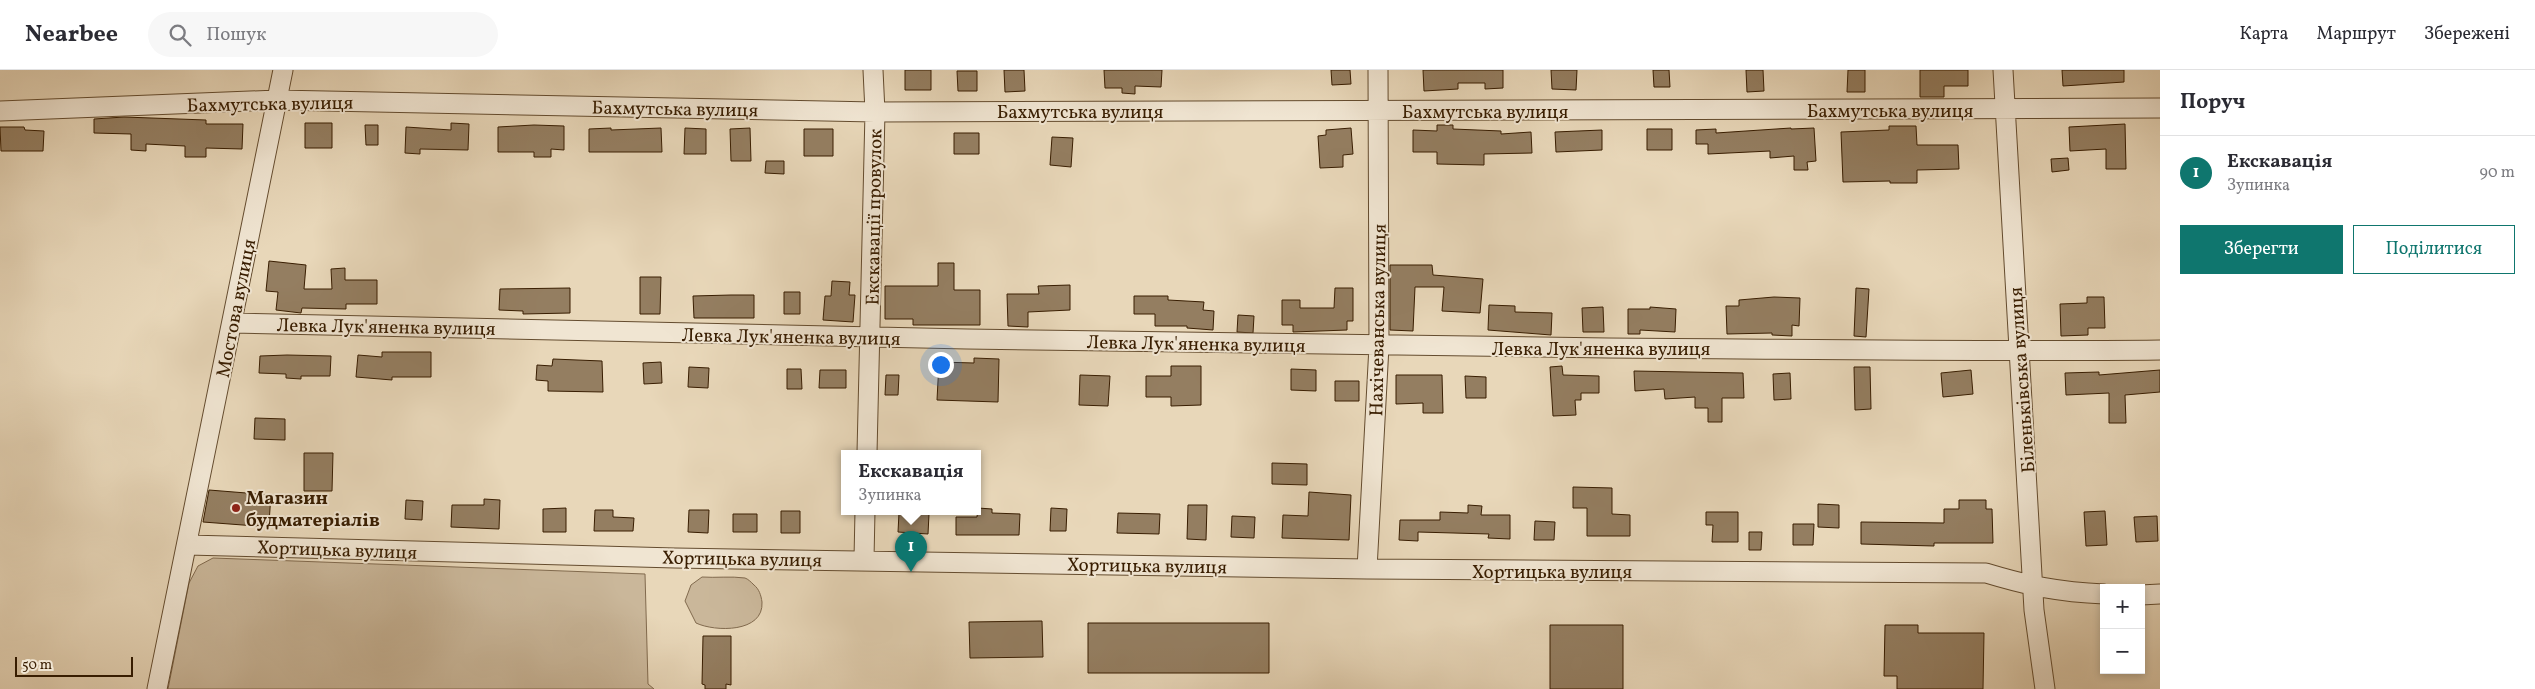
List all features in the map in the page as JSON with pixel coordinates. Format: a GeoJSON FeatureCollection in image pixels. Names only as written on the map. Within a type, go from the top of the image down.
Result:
{"type":"FeatureCollection","features":[{"type":"Feature","properties":{"kind":"street","name":"Мостова вулиця"},"geometry":{"type":"LineString","coordinates":[[157,689],[188,545],[283,70]]}},
{"type":"Feature","properties":{"kind":"street","name":"Екскавації провулок"},"geometry":{"type":"LineString","coordinates":[[867,450],[875,112],[873,70]]}},
{"type":"Feature","properties":{"kind":"street","name":"Нахічеванська вулиця"},"geometry":{"type":"LineString","coordinates":[[1367,569],[1379,346],[1378,70]]}},
{"type":"Feature","properties":{"kind":"street","name":"Біленьківська вулиця"},"geometry":{"type":"LineString","coordinates":[[2003,70],[2003,110],[2034,587],[2045,689]]}},
{"type":"Feature","properties":{"kind":"street","name":"Бахмутська вулиця"},"geometry":{"type":"LineString","coordinates":[[0,111],[277,100],[875,112],[2003,110],[2160,108]]}},
{"type":"Feature","properties":{"kind":"street","name":"Левка Лук'яненка вулиця"},"geometry":{"type":"LineString","coordinates":[[232,323],[871,338],[1379,346],[2019,351],[2160,350]]}},
{"type":"Feature","properties":{"kind":"street"},"geometry":{"type":"LineString","coordinates":[[864,559],[865,515]]}},
{"type":"Feature","properties":{"kind":"street","name":"Хортицька вулиця"},"geometry":{"type":"LineString","coordinates":[[188,545],[684,558],[864,559],[1367,569],[1986,573],[2034,587],[2064,593],[2100,594]]}},
{"type":"Feature","properties":{"kind":"street"},"geometry":{"type":"LineString","coordinates":[[2145,595],[2160,594]]}},
{"type":"Feature","properties":{"kind":"shaded area"},"geometry":{"type":"Polygon","coordinates":[[[213,558],[645,574],[648,684],[654,689],[168,689],[189,583],[198,566],[213,558]]]}},
{"type":"Feature","properties":{"kind":"shaded area"},"geometry":{"type":"Polygon","coordinates":[[[702,577],[747,579],[760,592],[761,612],[755,620],[737,628],[715,628],[696,623],[685,601],[691,585],[702,577]]]}},
{"type":"Feature","properties":{"kind":"building"},"geometry":{"type":"Polygon","coordinates":[[[905,70],[931,70],[931,90],[905,90],[905,70]]]}},
{"type":"Feature","properties":{"kind":"building"},"geometry":{"type":"Polygon","coordinates":[[[1004,70],[1024,70],[1025,91],[1005,92],[1004,70]]]}},
{"type":"Feature","properties":{"kind":"building"},"geometry":{"type":"Polygon","coordinates":[[[1104,70],[1162,70],[1161,87],[1135,86],[1135,94],[1122,93],[1122,88],[1105,88],[1104,70]]]}},
{"type":"Feature","properties":{"kind":"building"},"geometry":{"type":"Polygon","coordinates":[[[1331,70],[1350,70],[1351,84],[1332,85],[1331,70]]]}},
{"type":"Feature","properties":{"kind":"building"},"geometry":{"type":"Polygon","coordinates":[[[1423,70],[1503,70],[1503,88],[1485,89],[1485,83],[1458,83],[1458,89],[1424,91],[1423,70]]]}},
{"type":"Feature","properties":{"kind":"building"},"geometry":{"type":"Polygon","coordinates":[[[1551,70],[1577,70],[1576,90],[1552,89],[1551,70]]]}},
{"type":"Feature","properties":{"kind":"building"},"geometry":{"type":"Polygon","coordinates":[[[1653,70],[1669,70],[1670,87],[1654,87],[1653,70]]]}},
{"type":"Feature","properties":{"kind":"building"},"geometry":{"type":"Polygon","coordinates":[[[1746,70],[1763,70],[1764,91],[1747,92],[1746,70]]]}},
{"type":"Feature","properties":{"kind":"building"},"geometry":{"type":"Polygon","coordinates":[[[1848,70],[1865,70],[1865,92],[1847,92],[1848,70]]]}},
{"type":"Feature","properties":{"kind":"building"},"geometry":{"type":"Polygon","coordinates":[[[1920,70],[1968,70],[1968,86],[1944,86],[1944,97],[1920,97],[1920,70]]]}},
{"type":"Feature","properties":{"kind":"building"},"geometry":{"type":"Polygon","coordinates":[[[2062,70],[2124,70],[2124,82],[2063,86],[2062,70]]]}},
{"type":"Feature","properties":{"kind":"building"},"geometry":{"type":"Polygon","coordinates":[[[957,71],[977,71],[977,91],[958,91],[957,71]]]}},
{"type":"Feature","properties":{"kind":"building"},"geometry":{"type":"Polygon","coordinates":[[[124,117],[206,120],[206,124],[243,124],[242,149],[206,148],[206,157],[185,157],[185,146],[146,144],[146,151],[131,150],[131,134],[94,133],[94,119],[124,117]]]}},
{"type":"Feature","properties":{"kind":"building"},"geometry":{"type":"Polygon","coordinates":[[[305,123],[332,123],[332,148],[305,148],[305,123]]]}},
{"type":"Feature","properties":{"kind":"building"},"geometry":{"type":"Polygon","coordinates":[[[451,123],[469,124],[468,150],[420,149],[420,154],[405,153],[406,127],[451,130],[451,123]]]}},
{"type":"Feature","properties":{"kind":"building"},"geometry":{"type":"Polygon","coordinates":[[[2125,124],[2126,169],[2106,169],[2106,149],[2070,151],[2069,127],[2125,124]]]}},
{"type":"Feature","properties":{"kind":"building"},"geometry":{"type":"Polygon","coordinates":[[[365,125],[378,125],[378,145],[366,145],[365,125]]]}},
{"type":"Feature","properties":{"kind":"building"},"geometry":{"type":"Polygon","coordinates":[[[1437,125],[1453,125],[1453,129],[1501,131],[1501,134],[1531,132],[1532,153],[1484,154],[1484,165],[1437,164],[1437,152],[1413,152],[1413,130],[1437,131],[1437,125]]]}},
{"type":"Feature","properties":{"kind":"building"},"geometry":{"type":"Polygon","coordinates":[[[564,126],[564,150],[551,149],[551,157],[534,157],[534,152],[498,152],[498,127],[564,126]]]}},
{"type":"Feature","properties":{"kind":"building"},"geometry":{"type":"Polygon","coordinates":[[[1889,126],[1916,126],[1917,145],[1958,145],[1959,169],[1917,170],[1917,183],[1890,183],[1890,181],[1843,182],[1841,132],[1889,130],[1889,126]]]}},
{"type":"Feature","properties":{"kind":"building"},"geometry":{"type":"Polygon","coordinates":[[[0,127],[24,127],[25,130],[44,131],[43,151],[1,151],[0,127]]]}},
{"type":"Feature","properties":{"kind":"building"},"geometry":{"type":"Polygon","coordinates":[[[611,128],[611,130],[661,128],[662,152],[589,152],[589,129],[611,128]]]}},
{"type":"Feature","properties":{"kind":"building"},"geometry":{"type":"Polygon","coordinates":[[[685,128],[706,129],[706,154],[684,154],[685,128]]]}},
{"type":"Feature","properties":{"kind":"building"},"geometry":{"type":"Polygon","coordinates":[[[750,128],[751,161],[731,161],[730,129],[750,128]]]}},
{"type":"Feature","properties":{"kind":"building"},"geometry":{"type":"Polygon","coordinates":[[[1351,128],[1353,154],[1343,155],[1343,167],[1320,168],[1318,136],[1326,135],[1326,130],[1351,128]]]}},
{"type":"Feature","properties":{"kind":"building"},"geometry":{"type":"Polygon","coordinates":[[[1814,128],[1816,161],[1807,162],[1808,170],[1794,170],[1794,156],[1770,158],[1770,151],[1708,154],[1708,144],[1696,144],[1696,130],[1716,129],[1716,133],[1814,128]]]}},
{"type":"Feature","properties":{"kind":"building"},"geometry":{"type":"Polygon","coordinates":[[[804,129],[833,129],[833,156],[804,156],[804,129]]]}},
{"type":"Feature","properties":{"kind":"building"},"geometry":{"type":"Polygon","coordinates":[[[1647,129],[1672,129],[1672,150],[1647,150],[1647,129]]]}},
{"type":"Feature","properties":{"kind":"building"},"geometry":{"type":"Polygon","coordinates":[[[1602,130],[1602,150],[1556,152],[1555,132],[1602,130]]]}},
{"type":"Feature","properties":{"kind":"building"},"geometry":{"type":"Polygon","coordinates":[[[954,133],[979,133],[979,154],[954,154],[954,133]]]}},
{"type":"Feature","properties":{"kind":"building"},"geometry":{"type":"Polygon","coordinates":[[[1052,137],[1073,138],[1071,167],[1050,165],[1052,137]]]}},
{"type":"Feature","properties":{"kind":"building"},"geometry":{"type":"Polygon","coordinates":[[[2068,158],[2069,170],[2052,172],[2051,159],[2068,158]]]}},
{"type":"Feature","properties":{"kind":"building"},"geometry":{"type":"Polygon","coordinates":[[[766,161],[784,161],[784,174],[765,173],[766,161]]]}},
{"type":"Feature","properties":{"kind":"building"},"geometry":{"type":"Polygon","coordinates":[[[269,261],[306,265],[304,289],[332,289],[331,269],[345,268],[345,280],[377,280],[377,304],[346,304],[346,309],[302,308],[301,313],[276,310],[278,292],[266,291],[269,261]]]}},
{"type":"Feature","properties":{"kind":"building"},"geometry":{"type":"Polygon","coordinates":[[[938,263],[954,263],[954,290],[980,290],[980,325],[913,325],[913,319],[885,319],[885,286],[938,286],[938,263]]]}},
{"type":"Feature","properties":{"kind":"building"},"geometry":{"type":"Polygon","coordinates":[[[1390,265],[1432,265],[1433,275],[1483,279],[1480,313],[1442,311],[1444,287],[1415,287],[1413,331],[1390,330],[1390,265]]]}},
{"type":"Feature","properties":{"kind":"building"},"geometry":{"type":"Polygon","coordinates":[[[640,277],[661,277],[660,314],[640,314],[640,277]]]}},
{"type":"Feature","properties":{"kind":"building"},"geometry":{"type":"Polygon","coordinates":[[[832,281],[850,282],[849,295],[855,295],[853,322],[823,320],[825,296],[831,296],[832,281]]]}},
{"type":"Feature","properties":{"kind":"building"},"geometry":{"type":"Polygon","coordinates":[[[1070,285],[1070,310],[1028,312],[1028,327],[1008,326],[1007,294],[1039,294],[1038,286],[1070,285]]]}},
{"type":"Feature","properties":{"kind":"building"},"geometry":{"type":"Polygon","coordinates":[[[570,288],[570,313],[523,314],[523,311],[499,310],[500,289],[570,288]]]}},
{"type":"Feature","properties":{"kind":"building"},"geometry":{"type":"Polygon","coordinates":[[[1335,288],[1353,288],[1353,321],[1347,321],[1347,330],[1293,332],[1293,325],[1282,325],[1282,300],[1300,300],[1300,308],[1334,308],[1335,288]]]}},
{"type":"Feature","properties":{"kind":"building"},"geometry":{"type":"Polygon","coordinates":[[[1856,288],[1869,289],[1866,337],[1854,336],[1856,288]]]}},
{"type":"Feature","properties":{"kind":"building"},"geometry":{"type":"Polygon","coordinates":[[[784,292],[800,292],[800,314],[784,314],[784,292]]]}},
{"type":"Feature","properties":{"kind":"building"},"geometry":{"type":"Polygon","coordinates":[[[754,295],[754,318],[694,318],[693,296],[754,295]]]}},
{"type":"Feature","properties":{"kind":"building"},"geometry":{"type":"Polygon","coordinates":[[[1134,296],[1168,296],[1168,300],[1204,302],[1203,310],[1214,311],[1213,330],[1187,328],[1187,326],[1155,326],[1155,314],[1134,314],[1134,296]]]}},
{"type":"Feature","properties":{"kind":"building"},"geometry":{"type":"Polygon","coordinates":[[[1774,297],[1800,298],[1799,326],[1792,325],[1792,336],[1772,335],[1772,333],[1727,334],[1726,306],[1739,306],[1739,300],[1774,297]]]}},
{"type":"Feature","properties":{"kind":"building"},"geometry":{"type":"Polygon","coordinates":[[[2087,297],[2104,297],[2105,328],[2088,328],[2088,335],[2061,336],[2060,304],[2087,303],[2087,297]]]}},
{"type":"Feature","properties":{"kind":"building"},"geometry":{"type":"Polygon","coordinates":[[[1489,305],[1515,306],[1515,312],[1552,313],[1551,335],[1488,330],[1489,305]]]}},
{"type":"Feature","properties":{"kind":"building"},"geometry":{"type":"Polygon","coordinates":[[[1603,307],[1604,332],[1583,332],[1582,308],[1603,307]]]}},
{"type":"Feature","properties":{"kind":"building"},"geometry":{"type":"Polygon","coordinates":[[[1650,307],[1676,309],[1675,332],[1640,330],[1640,334],[1628,334],[1628,309],[1650,309],[1650,307]]]}},
{"type":"Feature","properties":{"kind":"building"},"geometry":{"type":"Polygon","coordinates":[[[1238,315],[1254,316],[1253,333],[1237,332],[1238,315]]]}},
{"type":"Feature","properties":{"kind":"building"},"geometry":{"type":"Polygon","coordinates":[[[382,352],[431,352],[431,377],[392,377],[392,380],[356,377],[358,355],[382,357],[382,352]]]}},
{"type":"Feature","properties":{"kind":"building"},"geometry":{"type":"Polygon","coordinates":[[[260,356],[331,356],[330,376],[301,376],[301,379],[286,378],[286,374],[259,373],[260,356]]]}},
{"type":"Feature","properties":{"kind":"building"},"geometry":{"type":"Polygon","coordinates":[[[974,358],[999,359],[998,402],[937,400],[939,362],[974,363],[974,358]]]}},
{"type":"Feature","properties":{"kind":"building"},"geometry":{"type":"Polygon","coordinates":[[[553,359],[602,361],[603,392],[548,391],[548,381],[536,380],[537,365],[552,366],[553,359]]]}},
{"type":"Feature","properties":{"kind":"building"},"geometry":{"type":"Polygon","coordinates":[[[661,362],[662,383],[644,384],[643,363],[661,362]]]}},
{"type":"Feature","properties":{"kind":"building"},"geometry":{"type":"Polygon","coordinates":[[[1171,366],[1201,366],[1201,405],[1171,406],[1171,397],[1146,397],[1146,376],[1171,376],[1171,366]]]}},
{"type":"Feature","properties":{"kind":"building"},"geometry":{"type":"Polygon","coordinates":[[[1562,366],[1563,375],[1599,376],[1599,393],[1581,393],[1581,400],[1575,400],[1576,415],[1553,416],[1550,367],[1562,366]]]}},
{"type":"Feature","properties":{"kind":"building"},"geometry":{"type":"Polygon","coordinates":[[[689,367],[709,368],[708,388],[688,387],[689,367]]]}},
{"type":"Feature","properties":{"kind":"building"},"geometry":{"type":"Polygon","coordinates":[[[1854,367],[1870,367],[1871,409],[1855,410],[1854,367]]]}},
{"type":"Feature","properties":{"kind":"building"},"geometry":{"type":"Polygon","coordinates":[[[787,369],[801,369],[802,389],[787,389],[787,369]]]}},
{"type":"Feature","properties":{"kind":"building"},"geometry":{"type":"Polygon","coordinates":[[[1291,369],[1316,370],[1316,391],[1291,390],[1291,369]]]}},
{"type":"Feature","properties":{"kind":"building"},"geometry":{"type":"Polygon","coordinates":[[[820,370],[846,370],[846,388],[819,388],[820,370]]]}},
{"type":"Feature","properties":{"kind":"building"},"geometry":{"type":"Polygon","coordinates":[[[1971,370],[1973,394],[1943,397],[1941,373],[1971,370]]]}},
{"type":"Feature","properties":{"kind":"building"},"geometry":{"type":"Polygon","coordinates":[[[2160,370],[2160,392],[2125,395],[2126,423],[2109,423],[2109,393],[2066,395],[2065,373],[2099,372],[2099,375],[2160,370]]]}},
{"type":"Feature","properties":{"kind":"building"},"geometry":{"type":"Polygon","coordinates":[[[1634,371],[1743,373],[1744,398],[1722,398],[1722,422],[1708,422],[1708,408],[1695,408],[1695,397],[1665,399],[1664,389],[1635,391],[1634,371]]]}},
{"type":"Feature","properties":{"kind":"building"},"geometry":{"type":"Polygon","coordinates":[[[1790,373],[1791,399],[1774,400],[1773,374],[1790,373]]]}},
{"type":"Feature","properties":{"kind":"building"},"geometry":{"type":"Polygon","coordinates":[[[886,375],[899,375],[898,395],[885,395],[886,375]]]}},
{"type":"Feature","properties":{"kind":"building"},"geometry":{"type":"Polygon","coordinates":[[[1080,375],[1110,376],[1108,406],[1079,405],[1080,375]]]}},
{"type":"Feature","properties":{"kind":"building"},"geometry":{"type":"Polygon","coordinates":[[[1396,375],[1442,375],[1443,413],[1423,413],[1423,403],[1396,404],[1396,375]]]}},
{"type":"Feature","properties":{"kind":"building"},"geometry":{"type":"Polygon","coordinates":[[[1465,376],[1486,377],[1486,398],[1466,398],[1465,376]]]}},
{"type":"Feature","properties":{"kind":"building"},"geometry":{"type":"Polygon","coordinates":[[[1335,381],[1359,381],[1359,401],[1335,401],[1335,381]]]}},
{"type":"Feature","properties":{"kind":"building"},"geometry":{"type":"Polygon","coordinates":[[[255,418],[285,419],[285,440],[254,439],[255,418]]]}},
{"type":"Feature","properties":{"kind":"building"},"geometry":{"type":"Polygon","coordinates":[[[304,453],[333,453],[332,491],[304,491],[304,453]]]}},
{"type":"Feature","properties":{"kind":"building"},"geometry":{"type":"Polygon","coordinates":[[[1272,463],[1307,464],[1307,485],[1272,484],[1272,463]]]}},
{"type":"Feature","properties":{"kind":"building"},"geometry":{"type":"Polygon","coordinates":[[[1573,487],[1612,488],[1612,514],[1630,515],[1630,536],[1587,536],[1587,508],[1573,508],[1573,487]]]}},
{"type":"Feature","properties":{"kind":"building","name":"Магазин будматеріалів"},"geometry":{"type":"Polygon","coordinates":[[[209,490],[271,495],[269,523],[256,526],[203,522],[209,490]]]}},
{"type":"Feature","properties":{"kind":"building"},"geometry":{"type":"Polygon","coordinates":[[[1309,492],[1351,495],[1349,540],[1282,538],[1283,515],[1308,516],[1309,492]]]}},
{"type":"Feature","properties":{"kind":"building"},"geometry":{"type":"Polygon","coordinates":[[[484,499],[500,500],[499,529],[451,527],[452,505],[484,505],[484,499]]]}},
{"type":"Feature","properties":{"kind":"building"},"geometry":{"type":"Polygon","coordinates":[[[406,500],[423,501],[422,520],[405,519],[406,500]]]}},
{"type":"Feature","properties":{"kind":"building"},"geometry":{"type":"Polygon","coordinates":[[[1959,500],[1986,500],[1986,509],[1992,509],[1993,543],[1934,543],[1934,546],[1861,544],[1861,522],[1944,523],[1944,509],[1959,509],[1959,500]]]}},
{"type":"Feature","properties":{"kind":"building"},"geometry":{"type":"Polygon","coordinates":[[[1818,504],[1839,505],[1839,528],[1818,527],[1818,504]]]}},
{"type":"Feature","properties":{"kind":"building"},"geometry":{"type":"Polygon","coordinates":[[[1188,505],[1207,505],[1206,540],[1187,539],[1188,505]]]}},
{"type":"Feature","properties":{"kind":"building"},"geometry":{"type":"Polygon","coordinates":[[[1468,505],[1482,506],[1481,515],[1510,515],[1510,539],[1488,538],[1489,534],[1418,532],[1418,541],[1399,540],[1400,520],[1440,520],[1440,512],[1468,513],[1468,505]]]}},
{"type":"Feature","properties":{"kind":"building"},"geometry":{"type":"Polygon","coordinates":[[[566,508],[566,532],[543,532],[543,509],[566,508]]]}},
{"type":"Feature","properties":{"kind":"building"},"geometry":{"type":"Polygon","coordinates":[[[981,508],[992,509],[992,513],[1020,514],[1019,535],[956,535],[956,517],[977,517],[977,515],[981,515],[981,508]]]}},
{"type":"Feature","properties":{"kind":"building"},"geometry":{"type":"Polygon","coordinates":[[[1051,508],[1067,509],[1066,531],[1050,531],[1051,508]]]}},
{"type":"Feature","properties":{"kind":"building"},"geometry":{"type":"Polygon","coordinates":[[[595,510],[613,510],[613,517],[634,518],[633,531],[594,531],[595,510]]]}},
{"type":"Feature","properties":{"kind":"building"},"geometry":{"type":"Polygon","coordinates":[[[689,510],[709,510],[708,533],[688,532],[689,510]]]}},
{"type":"Feature","properties":{"kind":"building"},"geometry":{"type":"Polygon","coordinates":[[[781,511],[800,511],[800,533],[781,533],[781,511]]]}},
{"type":"Feature","properties":{"kind":"building"},"geometry":{"type":"Polygon","coordinates":[[[2105,511],[2107,545],[2086,546],[2084,512],[2105,511]]]}},
{"type":"Feature","properties":{"kind":"building"},"geometry":{"type":"Polygon","coordinates":[[[1706,512],[1738,512],[1738,542],[1712,542],[1713,525],[1706,525],[1706,512]]]}},
{"type":"Feature","properties":{"kind":"building"},"geometry":{"type":"Polygon","coordinates":[[[1118,513],[1160,514],[1159,534],[1117,533],[1118,513]]]}},
{"type":"Feature","properties":{"kind":"building"},"geometry":{"type":"Polygon","coordinates":[[[733,514],[757,514],[757,532],[733,532],[733,514]]]}},
{"type":"Feature","properties":{"kind":"building"},"geometry":{"type":"Polygon","coordinates":[[[899,515],[929,515],[928,534],[898,532],[899,515]]]}},
{"type":"Feature","properties":{"kind":"building"},"geometry":{"type":"Polygon","coordinates":[[[1232,516],[1255,517],[1254,538],[1231,537],[1232,516]]]}},
{"type":"Feature","properties":{"kind":"building"},"geometry":{"type":"Polygon","coordinates":[[[2157,516],[2158,541],[2136,542],[2134,517],[2157,516]]]}},
{"type":"Feature","properties":{"kind":"building"},"geometry":{"type":"Polygon","coordinates":[[[1535,521],[1555,522],[1554,540],[1534,540],[1535,521]]]}},
{"type":"Feature","properties":{"kind":"building"},"geometry":{"type":"Polygon","coordinates":[[[1793,524],[1814,524],[1813,545],[1793,545],[1793,524]]]}},
{"type":"Feature","properties":{"kind":"building"},"geometry":{"type":"Polygon","coordinates":[[[1749,532],[1762,532],[1761,550],[1749,550],[1749,532]]]}},
{"type":"Feature","properties":{"kind":"building"},"geometry":{"type":"Polygon","coordinates":[[[1042,621],[1043,657],[970,658],[969,622],[1042,621]]]}},
{"type":"Feature","properties":{"kind":"building"},"geometry":{"type":"Polygon","coordinates":[[[1088,623],[1269,623],[1269,673],[1088,673],[1088,623]]]}},
{"type":"Feature","properties":{"kind":"building"},"geometry":{"type":"Polygon","coordinates":[[[1550,625],[1623,625],[1623,689],[1550,689],[1550,625]]]}},
{"type":"Feature","properties":{"kind":"building"},"geometry":{"type":"Polygon","coordinates":[[[1885,625],[1918,625],[1918,633],[1984,633],[1983,689],[1897,689],[1897,676],[1884,676],[1885,625]]]}},
{"type":"Feature","properties":{"kind":"building"},"geometry":{"type":"Polygon","coordinates":[[[703,636],[731,636],[731,685],[726,684],[726,689],[705,689],[705,685],[702,684],[703,636]]]}},
{"type":"Feature","properties":{"kind":"place","name":"Магазин будматеріалів"},"geometry":{"type":"Point","coordinates":[236,508]}},
{"type":"Feature","properties":{"kind":"place","name":"Екскавація"},"geometry":{"type":"Point","coordinates":[911,572]}}]}
